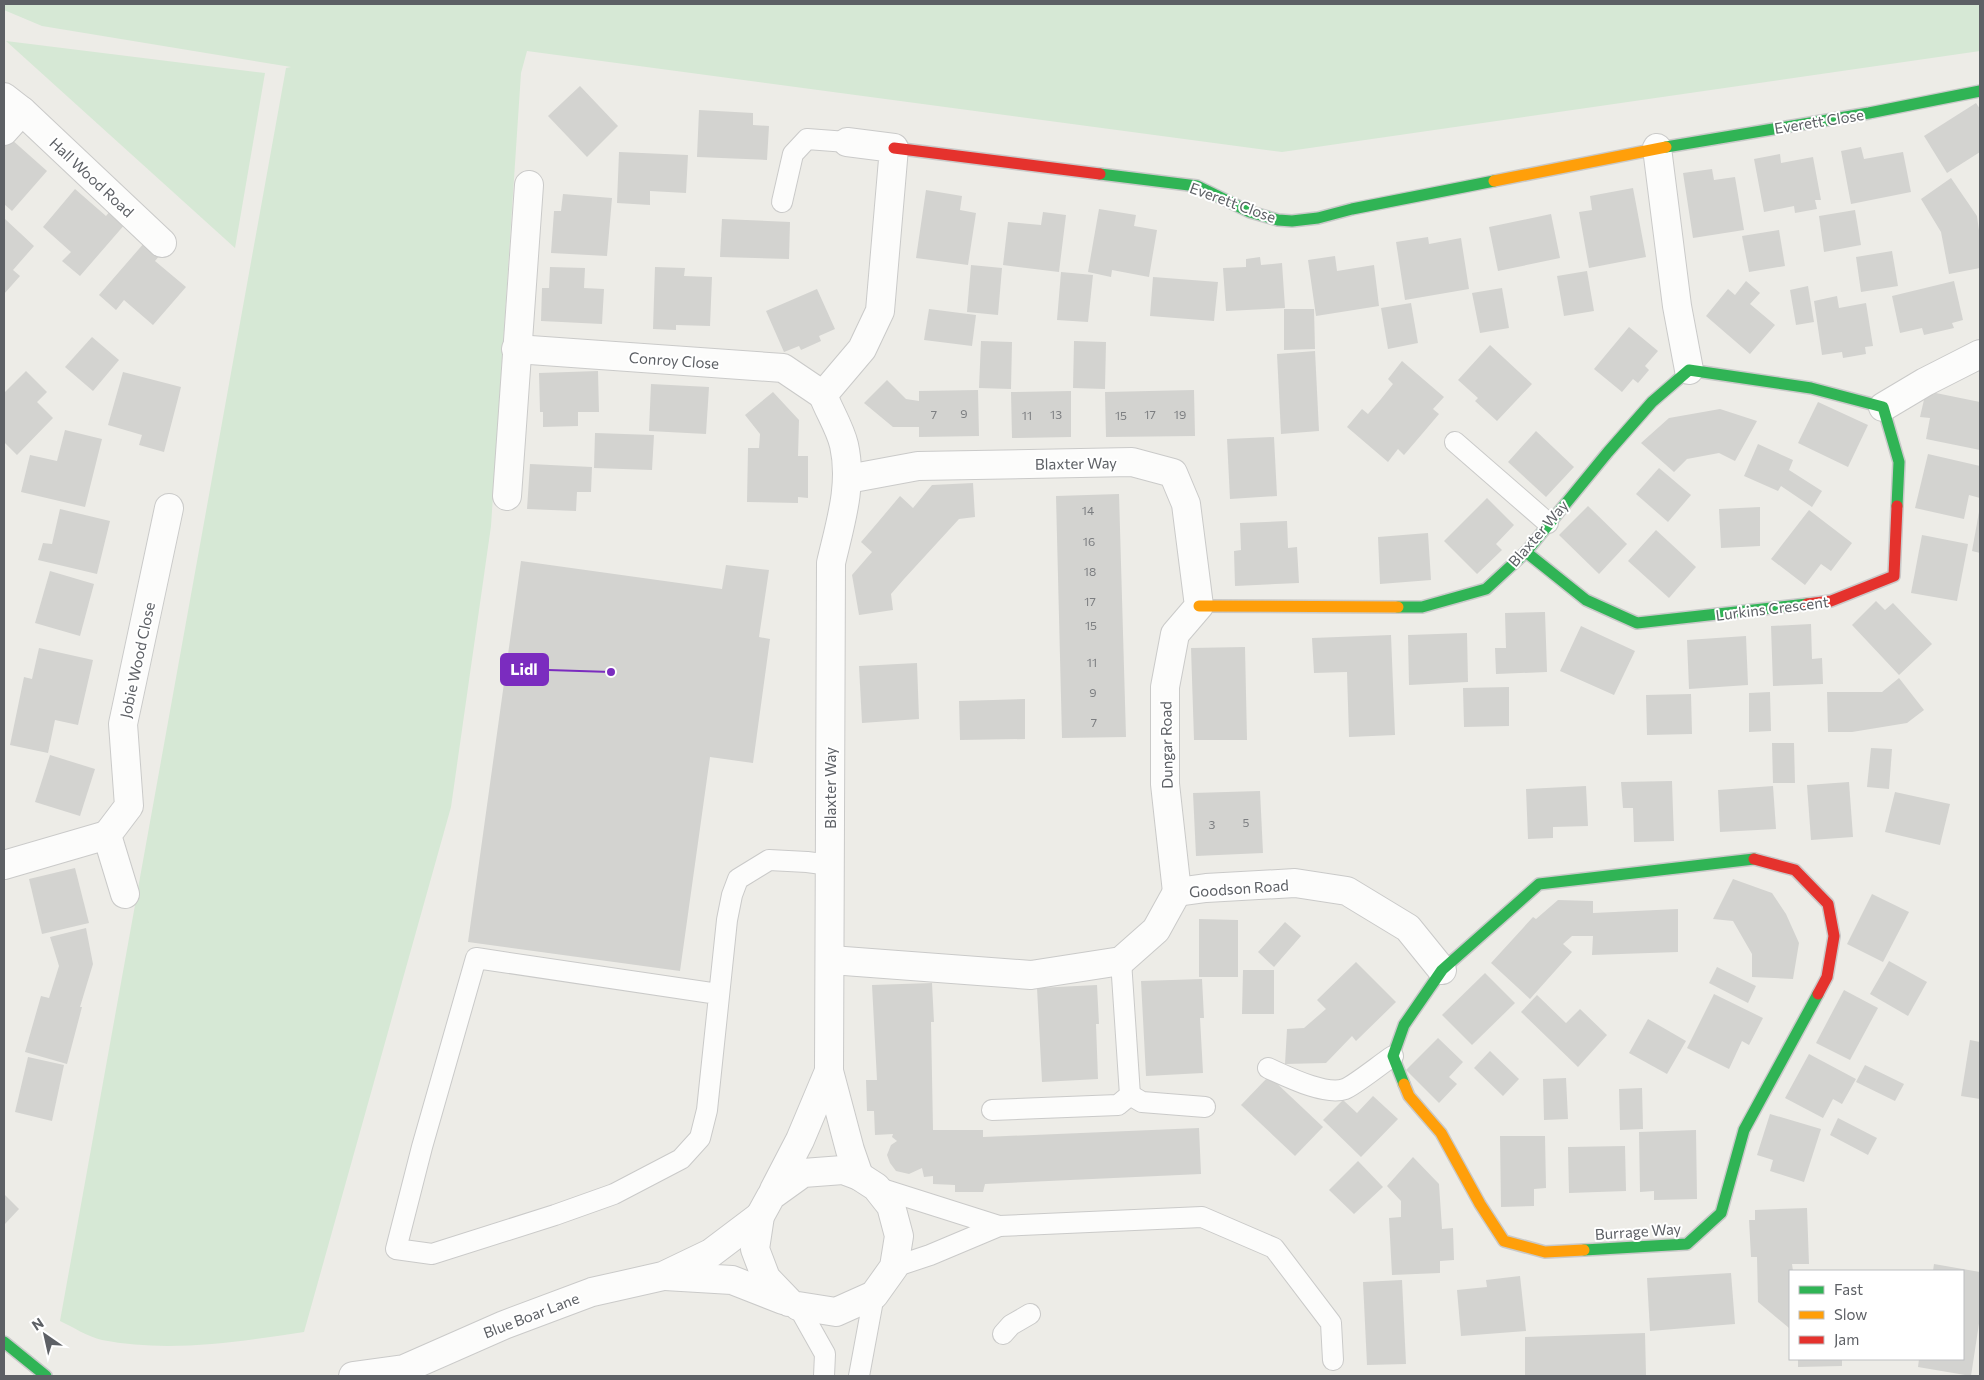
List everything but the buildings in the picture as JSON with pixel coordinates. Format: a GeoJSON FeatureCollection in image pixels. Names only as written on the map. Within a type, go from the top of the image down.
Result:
{"type":"FeatureCollection","features":[{"type":"Feature","properties":{"kind":"street","name":"Everett Close"},"geometry":{"type":"LineString","coordinates":[[847,142],[1197,186],[1242,208],[1273,219],[1305,220],[1657,148],[1869,113],[1980,91]]}},
{"type":"Feature","properties":{"kind":"street","name":"Hall Wood Road"},"geometry":{"type":"LineString","coordinates":[[4,131],[13,104],[162,243]]}},
{"type":"Feature","properties":{"kind":"street"},"geometry":{"type":"LineString","coordinates":[[848,479],[844,444],[823,395],[862,349],[880,311],[894,148]]}},
{"type":"Feature","properties":{"kind":"street"},"geometry":{"type":"LineString","coordinates":[[1657,148],[1677,306],[1689,370],[1768,380],[1850,396],[1883,407],[1925,382],[1980,354]]}},
{"type":"Feature","properties":{"kind":"street"},"geometry":{"type":"LineString","coordinates":[[507,496],[529,185]]}},
{"type":"Feature","properties":{"kind":"street","name":"Conroy Close"},"geometry":{"type":"LineString","coordinates":[[516,349],[783,368],[823,395]]}},
{"type":"Feature","properties":{"kind":"street","name":"Blaxter Way"},"geometry":{"type":"LineString","coordinates":[[868,1182],[850,1150],[829,1071],[831,960],[831,564],[846,498],[848,479],[918,466],[1132,462],[1173,473],[1186,504],[1199,606],[1422,607],[1486,589],[1526,552],[1548,523],[1652,402],[1689,370]]}},
{"type":"Feature","properties":{"kind":"street","name":"Lurkins Crescent"},"geometry":{"type":"LineString","coordinates":[[1526,552],[1586,600],[1637,623],[1831,601],[1894,576],[1899,462],[1883,407]]}},
{"type":"Feature","properties":{"kind":"street","name":"Jobie Wood Close"},"geometry":{"type":"LineString","coordinates":[[107,835],[129,806],[123,724],[169,508]]}},
{"type":"Feature","properties":{"kind":"street","name":"Dungar Road"},"geometry":{"type":"LineString","coordinates":[[1177,892],[1165,784],[1165,687],[1175,634],[1199,606]]}},
{"type":"Feature","properties":{"kind":"street"},"geometry":{"type":"LineString","coordinates":[[4,865],[107,835],[125,894]]}},
{"type":"Feature","properties":{"kind":"street","name":"Burrage Way"},"geometry":{"type":"LineString","coordinates":[[1754,859],[1795,870],[1828,904],[1834,936],[1827,977],[1744,1130],[1722,1213],[1687,1244],[1545,1252],[1504,1242],[1480,1204],[1441,1134],[1409,1096],[1392,1056],[1404,1025],[1442,970],[1539,884],[1754,859]]}},
{"type":"Feature","properties":{"kind":"street","name":"Goodson Road"},"geometry":{"type":"LineString","coordinates":[[1120,961],[1156,930],[1177,892],[1206,888],[1295,883],[1347,891],[1408,928],[1442,970]]}},
{"type":"Feature","properties":{"kind":"street"},"geometry":{"type":"LineString","coordinates":[[831,960],[1032,975],[1120,961]]}},
{"type":"Feature","properties":{"kind":"street","name":"Blaxter Way"},"geometry":{"type":"LineString","coordinates":[[765,1206],[800,1140],[829,1071]]}},
{"type":"Feature","properties":{"kind":"street","name":"Blue Boar Lane"},"geometry":{"type":"LineString","coordinates":[[353,1376],[401,1372],[504,1325],[592,1292],[663,1276],[711,1253],[803,1173],[843,1170],[868,1182]]}},
{"type":"Feature","properties":{"kind":"street"},"geometry":{"type":"LineString","coordinates":[[868,1182],[891,1206],[899,1236],[894,1267],[874,1295]]}},
{"type":"Feature","properties":{"kind":"street"},"geometry":{"type":"LineString","coordinates":[[765,1206],[756,1249],[766,1278],[794,1304]]}},
{"type":"Feature","properties":{"kind":"street","name":"Blue Boar Lane"},"geometry":{"type":"LineString","coordinates":[[663,1276],[732,1280],[794,1304],[836,1312],[874,1295]]}},
{"type":"Feature","properties":{"kind":"street"},"geometry":{"type":"LineString","coordinates":[[4,1342],[44,1376]]}},
{"type":"Feature","properties":{"kind":"lane"},"geometry":{"type":"LineString","coordinates":[[782,202],[793,154],[807,139],[847,142]]}},
{"type":"Feature","properties":{"kind":"lane"},"geometry":{"type":"LineString","coordinates":[[1455,442],[1548,523]]}},
{"type":"Feature","properties":{"kind":"lane"},"geometry":{"type":"LineString","coordinates":[[718,994],[476,958],[396,1249],[432,1254],[460,1246],[614,1194],[680,1159],[700,1138],[707,1110],[718,994],[732,895],[738,879],[769,860],[807,862],[830,866]]}},
{"type":"Feature","properties":{"kind":"lane"},"geometry":{"type":"LineString","coordinates":[[1120,961],[1130,1095]]}},
{"type":"Feature","properties":{"kind":"lane"},"geometry":{"type":"LineString","coordinates":[[1268,1068],[1320,1089],[1344,1089],[1392,1056]]}},
{"type":"Feature","properties":{"kind":"lane"},"geometry":{"type":"LineString","coordinates":[[1130,1095],[1142,1102],[1205,1107]]}},
{"type":"Feature","properties":{"kind":"lane"},"geometry":{"type":"LineString","coordinates":[[992,1110],[1118,1105],[1130,1095]]}},
{"type":"Feature","properties":{"kind":"lane"},"geometry":{"type":"LineString","coordinates":[[868,1182],[999,1226]]}},
{"type":"Feature","properties":{"kind":"lane"},"geometry":{"type":"LineString","coordinates":[[894,1267],[930,1255],[999,1226],[1202,1217],[1274,1248],[1331,1323],[1333,1360]]}},
{"type":"Feature","properties":{"kind":"lane"},"geometry":{"type":"LineString","coordinates":[[859,1376],[874,1295]]}},
{"type":"Feature","properties":{"kind":"lane"},"geometry":{"type":"LineString","coordinates":[[794,1304],[826,1354],[824,1376]]}},
{"type":"Feature","properties":{"kind":"lane"},"geometry":{"type":"LineString","coordinates":[[1003,1334],[1011,1325],[1030,1314]]}},
{"type":"Feature","properties":{"kind":"green space"},"geometry":{"type":"Polygon","coordinates":[[[4,4],[1980,4],[1980,51],[1282,152],[527,51],[521,73],[491,526],[451,807],[304,1332],[203,1345],[152,1346],[97,1339],[60,1321],[286,68],[291,67],[42,26],[4,10],[4,4]]]}},
{"type":"Feature","properties":{"kind":"green space"},"geometry":{"type":"Polygon","coordinates":[[[6,41],[265,73],[235,248],[6,41]]]}},
{"type":"Feature","properties":{"kind":"traffic: fast"},"geometry":{"type":"LineString","coordinates":[[1666,147],[1869,113],[1980,91]]}},
{"type":"Feature","properties":{"kind":"traffic: fast"},"geometry":{"type":"LineString","coordinates":[[1100,174],[1197,186],[1250,212],[1278,220],[1292,221],[1318,218],[1352,209],[1494,181]]}},
{"type":"Feature","properties":{"kind":"traffic: fast"},"geometry":{"type":"LineString","coordinates":[[1398,607],[1422,607],[1486,589],[1526,552],[1608,452],[1652,402],[1689,370],[1811,388],[1883,407],[1899,462],[1897,506]]}},
{"type":"Feature","properties":{"kind":"traffic: fast"},"geometry":{"type":"LineString","coordinates":[[1526,552],[1586,600],[1637,623],[1807,604]]}},
{"type":"Feature","properties":{"kind":"traffic: fast"},"geometry":{"type":"LineString","coordinates":[[1404,1084],[1393,1056],[1404,1025],[1442,970],[1539,884],[1754,859]]}},
{"type":"Feature","properties":{"kind":"traffic: fast"},"geometry":{"type":"LineString","coordinates":[[1584,1250],[1687,1244],[1721,1213],[1744,1130],[1818,994]]}},
{"type":"Feature","properties":{"kind":"traffic: fast"},"geometry":{"type":"LineString","coordinates":[[4,1342],[46,1376]]}},
{"type":"Feature","properties":{"kind":"traffic: slow"},"geometry":{"type":"LineString","coordinates":[[1494,181],[1666,147]]}},
{"type":"Feature","properties":{"kind":"traffic: slow"},"geometry":{"type":"LineString","coordinates":[[1199,606],[1398,607]]}},
{"type":"Feature","properties":{"kind":"traffic: slow"},"geometry":{"type":"LineString","coordinates":[[1404,1084],[1409,1096],[1441,1133],[1480,1204],[1504,1241],[1545,1252],[1584,1250]]}},
{"type":"Feature","properties":{"kind":"traffic: jam"},"geometry":{"type":"LineString","coordinates":[[894,148],[1100,174]]}},
{"type":"Feature","properties":{"kind":"traffic: jam"},"geometry":{"type":"LineString","coordinates":[[1807,604],[1831,601],[1894,576],[1897,506]]}},
{"type":"Feature","properties":{"kind":"traffic: jam"},"geometry":{"type":"LineString","coordinates":[[1754,859],[1795,870],[1828,904],[1834,936],[1827,977],[1818,994]]}},
{"type":"Feature","properties":{"kind":"place","name":"Lidl"},"geometry":{"type":"Point","coordinates":[611,672]}}]}
